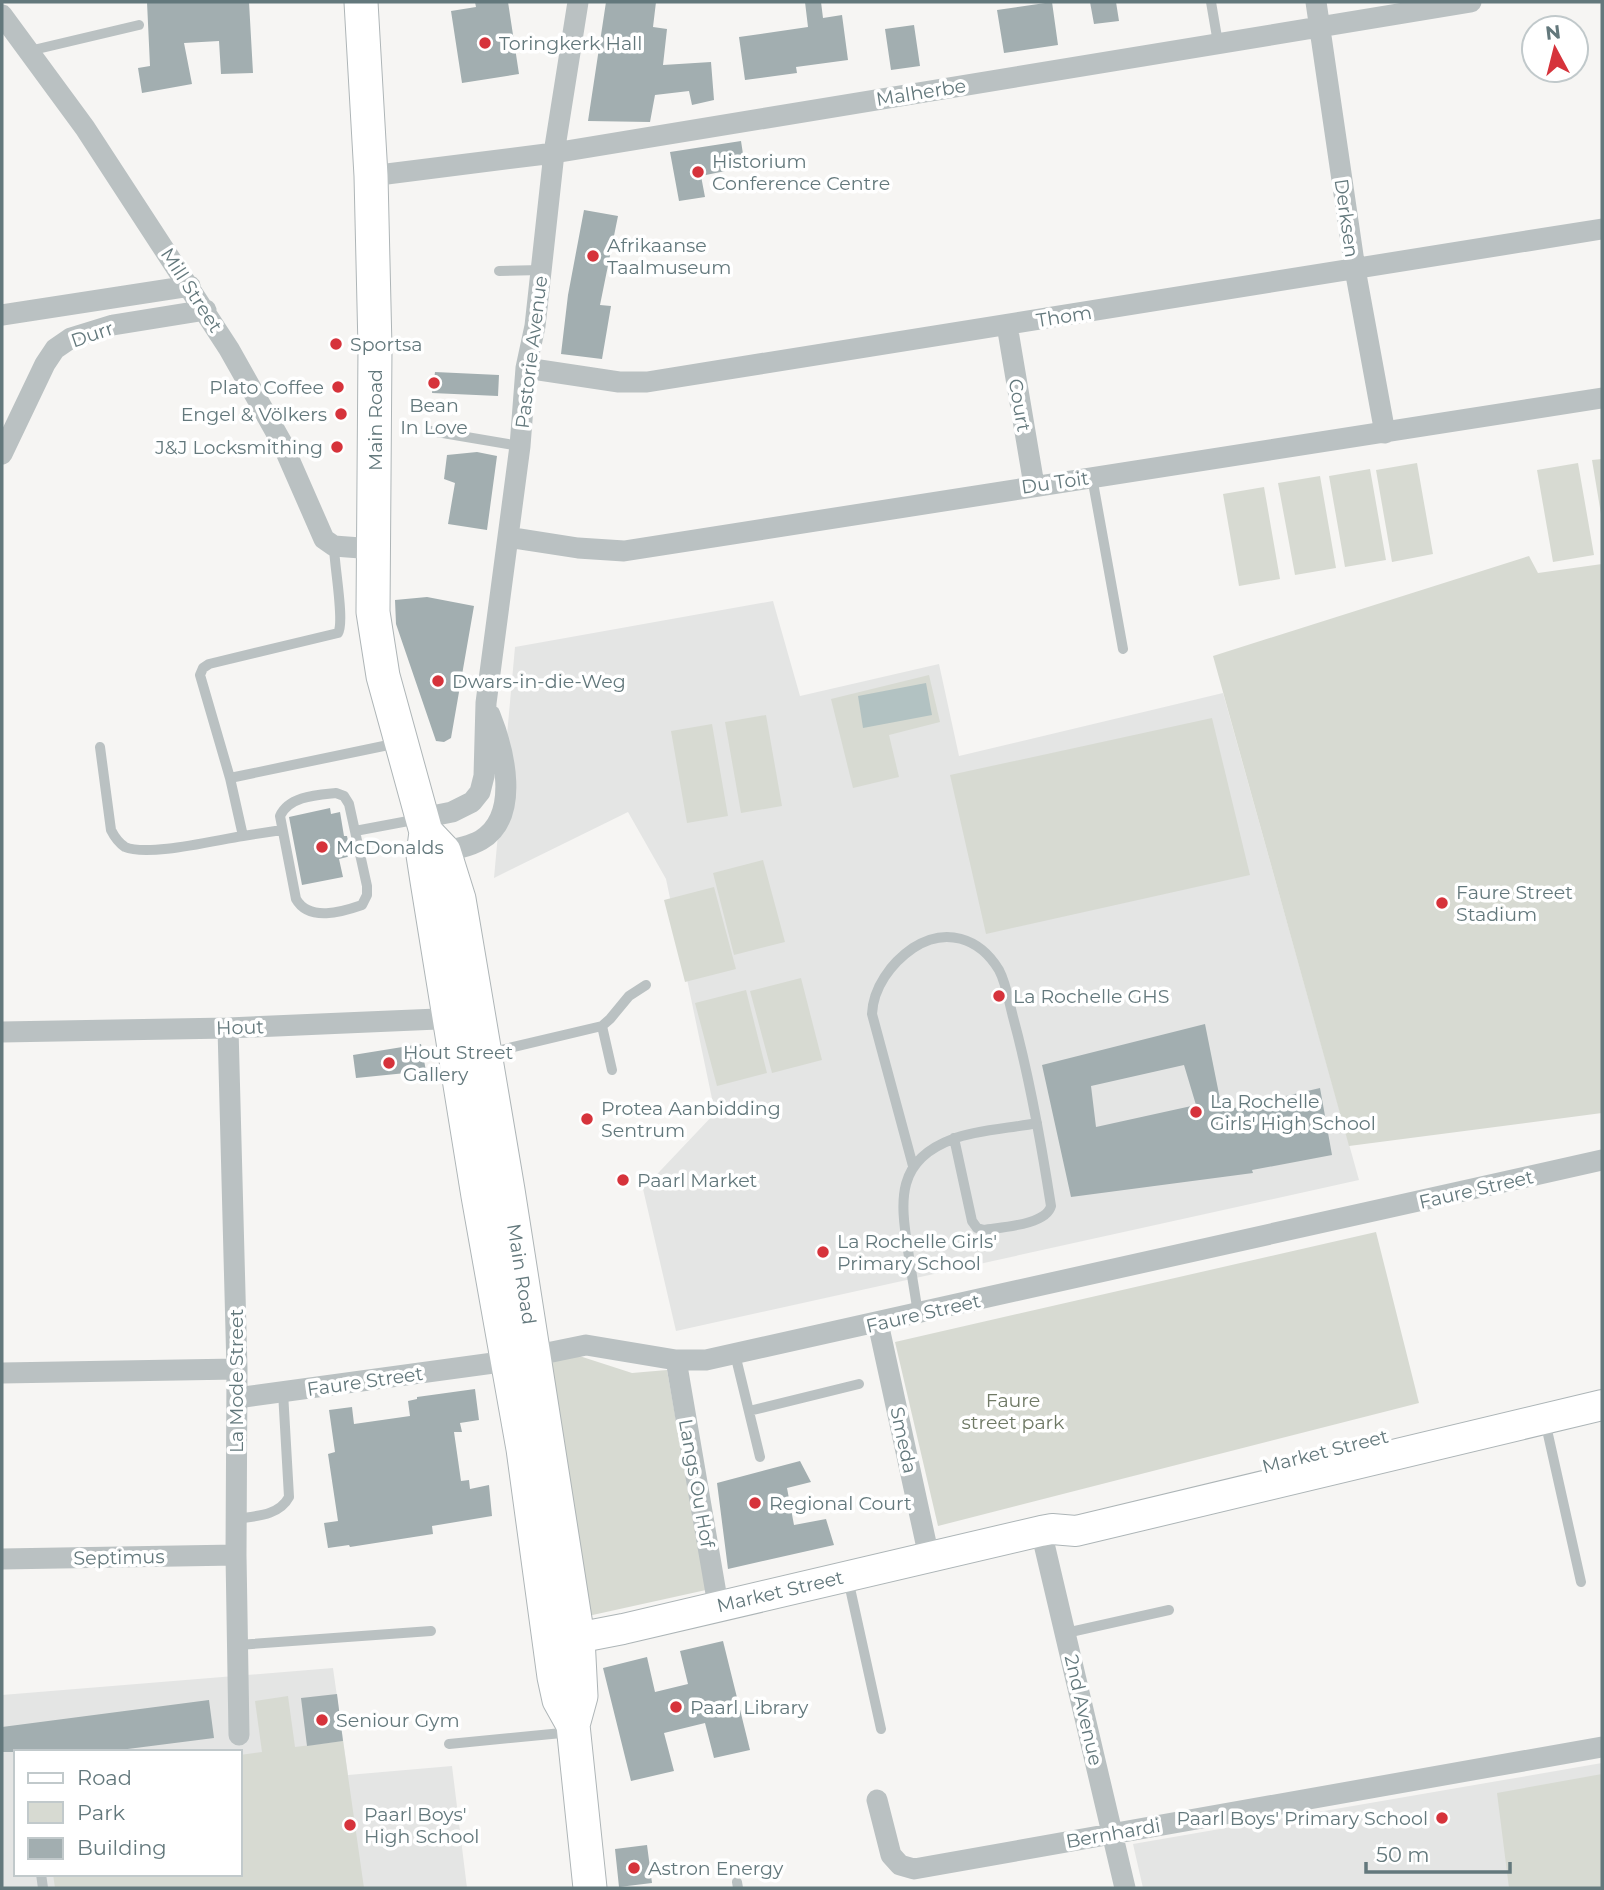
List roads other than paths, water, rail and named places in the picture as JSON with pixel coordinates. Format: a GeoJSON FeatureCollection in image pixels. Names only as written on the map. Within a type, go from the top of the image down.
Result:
{"type":"FeatureCollection","features":[{"type":"Feature","properties":{"kind":"main road","name":"Main Road"},"geometry":{"type":"LineString","coordinates":[[362,2],[376,348],[372,580],[375,638],[401,743],[429,839],[459,899],[478,1196],[522,1359]]}},
{"type":"Feature","properties":{"kind":"main road","name":"Main Road"},"geometry":{"type":"LineString","coordinates":[[465,1018],[485,1053],[522,1359],[564,1640],[581,1696],[573,1728],[590,1888]]}},
{"type":"Feature","properties":{"kind":"main road","name":"Market Street"},"geometry":{"type":"LineString","coordinates":[[1046,1530],[1074,1513],[1602,1384]]}},
{"type":"Feature","properties":{"kind":"main road","name":"Market Street"},"geometry":{"type":"LineString","coordinates":[[564,1640],[1046,1530],[1076,1531],[1602,1405]]}},
{"type":"Feature","properties":{"kind":"street","name":"Pastorie Avenue"},"geometry":{"type":"LineString","coordinates":[[429,839],[452,813],[472,802],[480,792],[485,761],[486,703],[520,446],[526,368],[535,326],[554,153],[578,2]]}},
{"type":"Feature","properties":{"kind":"street","name":"Derksen"},"geometry":{"type":"LineString","coordinates":[[1316,2],[1355,269],[1385,433]]}},
{"type":"Feature","properties":{"kind":"street","name":"Malherbe"},"geometry":{"type":"LineString","coordinates":[[371,176],[554,153],[1471,2]]}},
{"type":"Feature","properties":{"kind":"street","name":"Mill Street"},"geometry":{"type":"LineString","coordinates":[[2,15],[85,128],[190,286],[282,443],[302,483],[320,533],[334,546]]}},
{"type":"Feature","properties":{"kind":"street","name":"Thom"},"geometry":{"type":"LineString","coordinates":[[526,368],[619,382],[647,382],[1602,229]]}},
{"type":"Feature","properties":{"kind":"street","name":"Durr"},"geometry":{"type":"LineString","coordinates":[[2,315],[190,286]]}},
{"type":"Feature","properties":{"kind":"street","name":"Durr"},"geometry":{"type":"LineString","coordinates":[[2,454],[45,364],[55,349],[71,338],[113,325],[205,310]]}},
{"type":"Feature","properties":{"kind":"street","name":"Court"},"geometry":{"type":"LineString","coordinates":[[1007,326],[1034,485]]}},
{"type":"Feature","properties":{"kind":"street","name":"Du Toit"},"geometry":{"type":"LineString","coordinates":[[508,537],[578,548],[624,551],[1602,398]]}},
{"type":"Feature","properties":{"kind":"street"},"geometry":{"type":"LineString","coordinates":[[334,546],[374,550]]}},
{"type":"Feature","properties":{"kind":"street","name":"Pastorie Avenue"},"geometry":{"type":"LineString","coordinates":[[429,839],[469,845],[494,829],[500,818],[506,780],[503,755],[499,736],[486,703]]}},
{"type":"Feature","properties":{"kind":"street","name":"Hout"},"geometry":{"type":"LineString","coordinates":[[2,1032],[228,1028],[465,1018]]}},
{"type":"Feature","properties":{"kind":"street","name":"La Mode Street"},"geometry":{"type":"LineString","coordinates":[[228,1028],[237,1369],[239,1735]]}},
{"type":"Feature","properties":{"kind":"street","name":"Faure Street"},"geometry":{"type":"LineString","coordinates":[[237,1398],[522,1359],[586,1345],[676,1360],[706,1360],[1602,1160]]}},
{"type":"Feature","properties":{"kind":"street","name":"Smeda"},"geometry":{"type":"LineString","coordinates":[[878,1323],[929,1557]]}},
{"type":"Feature","properties":{"kind":"street","name":"Langs Ou Hof"},"geometry":{"type":"LineString","coordinates":[[676,1360],[719,1605]]}},
{"type":"Feature","properties":{"kind":"street"},"geometry":{"type":"LineString","coordinates":[[2,1373],[237,1369]]}},
{"type":"Feature","properties":{"kind":"street","name":"2nd Avenue"},"geometry":{"type":"LineString","coordinates":[[1046,1530],[1066,1633],[1125,1888]]}},
{"type":"Feature","properties":{"kind":"street","name":"Septimus"},"geometry":{"type":"LineString","coordinates":[[2,1559],[236,1555]]}},
{"type":"Feature","properties":{"kind":"street","name":"Bernhardi"},"geometry":{"type":"LineString","coordinates":[[877,1800],[891,1855],[900,1865],[914,1869],[1602,1747]]}},
{"type":"Feature","properties":{"kind":"lane"},"geometry":{"type":"LineString","coordinates":[[1211,2],[1218,43]]}},
{"type":"Feature","properties":{"kind":"lane"},"geometry":{"type":"LineString","coordinates":[[29,51],[139,25]]}},
{"type":"Feature","properties":{"kind":"lane"},"geometry":{"type":"LineString","coordinates":[[499,271],[541,270]]}},
{"type":"Feature","properties":{"kind":"lane"},"geometry":{"type":"LineString","coordinates":[[431,431],[520,446]]}},
{"type":"Feature","properties":{"kind":"lane"},"geometry":{"type":"LineString","coordinates":[[1091,477],[1123,649]]}},
{"type":"Feature","properties":{"kind":"lane"},"geometry":{"type":"LineString","coordinates":[[243,836],[201,671],[209,664],[338,633],[341,622],[334,546]]}},
{"type":"Feature","properties":{"kind":"lane"},"geometry":{"type":"LineString","coordinates":[[230,778],[401,743]]}},
{"type":"Feature","properties":{"kind":"lane"},"geometry":{"type":"LineString","coordinates":[[100,747],[111,830],[124,846],[154,850],[282,830]]}},
{"type":"Feature","properties":{"kind":"lane"},"geometry":{"type":"LineString","coordinates":[[336,793],[344,796],[349,804],[367,886],[362,905],[321,914],[300,905],[296,899],[282,830],[281,816],[291,803],[306,797],[336,793]]}},
{"type":"Feature","properties":{"kind":"lane"},"geometry":{"type":"LineString","coordinates":[[355,831],[429,839]]}},
{"type":"Feature","properties":{"kind":"lane"},"geometry":{"type":"LineString","coordinates":[[913,1166],[872,1014],[872,1001],[880,985],[902,956],[927,939],[947,936],[967,940],[984,951],[1000,971],[1022,1050],[1037,1123],[1051,1206],[1049,1213],[1040,1219],[984,1230],[977,1228],[972,1221],[954,1138]]}},
{"type":"Feature","properties":{"kind":"lane"},"geometry":{"type":"LineString","coordinates":[[485,1053],[602,1026],[629,996],[646,985]]}},
{"type":"Feature","properties":{"kind":"lane"},"geometry":{"type":"LineString","coordinates":[[602,1026],[612,1070]]}},
{"type":"Feature","properties":{"kind":"lane"},"geometry":{"type":"LineString","coordinates":[[918,1314],[901,1209],[906,1183],[913,1166],[929,1150],[954,1138],[1037,1123]]}},
{"type":"Feature","properties":{"kind":"lane"},"geometry":{"type":"LineString","coordinates":[[735,1354],[760,1457]]}},
{"type":"Feature","properties":{"kind":"lane"},"geometry":{"type":"LineString","coordinates":[[749,1411],[859,1384]]}},
{"type":"Feature","properties":{"kind":"lane"},"geometry":{"type":"LineString","coordinates":[[236,1519],[273,1512],[289,1497],[283,1392]]}},
{"type":"Feature","properties":{"kind":"lane"},"geometry":{"type":"LineString","coordinates":[[1545,1418],[1581,1582]]}},
{"type":"Feature","properties":{"kind":"lane"},"geometry":{"type":"LineString","coordinates":[[847,1576],[881,1729]]}},
{"type":"Feature","properties":{"kind":"lane"},"geometry":{"type":"LineString","coordinates":[[1066,1633],[1169,1610]]}},
{"type":"Feature","properties":{"kind":"lane"},"geometry":{"type":"LineString","coordinates":[[238,1645],[431,1631]]}},
{"type":"Feature","properties":{"kind":"lane"},"geometry":{"type":"LineString","coordinates":[[449,1744],[573,1728]]}},
{"type":"Feature","properties":{"kind":"place","name":"Toringkerk Hall"},"geometry":{"type":"Point","coordinates":[485,43]}},
{"type":"Feature","properties":{"kind":"place","name":"Historium Conference Centre"},"geometry":{"type":"Point","coordinates":[698,172]}},
{"type":"Feature","properties":{"kind":"place","name":"Afrikaanse Taalmuseum"},"geometry":{"type":"Point","coordinates":[593,256]}},
{"type":"Feature","properties":{"kind":"place","name":"Sportsa"},"geometry":{"type":"Point","coordinates":[336,344]}},
{"type":"Feature","properties":{"kind":"place","name":"Bean In Love"},"geometry":{"type":"Point","coordinates":[434,383]}},
{"type":"Feature","properties":{"kind":"place","name":"Plato Coffee"},"geometry":{"type":"Point","coordinates":[338,387]}},
{"type":"Feature","properties":{"kind":"place","name":"Engel & Völkers"},"geometry":{"type":"Point","coordinates":[341,414]}},
{"type":"Feature","properties":{"kind":"place","name":"J&J Locksmithing"},"geometry":{"type":"Point","coordinates":[337,447]}},
{"type":"Feature","properties":{"kind":"place","name":"Dwars-in-die-Weg"},"geometry":{"type":"Point","coordinates":[438,681]}},
{"type":"Feature","properties":{"kind":"place","name":"McDonalds"},"geometry":{"type":"Point","coordinates":[322,847]}},
{"type":"Feature","properties":{"kind":"place","name":"Faure Street Stadium"},"geometry":{"type":"Point","coordinates":[1442,903]}},
{"type":"Feature","properties":{"kind":"place","name":"La Rochelle GHS"},"geometry":{"type":"Point","coordinates":[999,996]}},
{"type":"Feature","properties":{"kind":"place","name":"Hout Street Gallery"},"geometry":{"type":"Point","coordinates":[389,1063]}},
{"type":"Feature","properties":{"kind":"place","name":"La Rochelle Girls' High School"},"geometry":{"type":"Point","coordinates":[1196,1112]}},
{"type":"Feature","properties":{"kind":"place","name":"Protea Aanbidding Sentrum"},"geometry":{"type":"Point","coordinates":[587,1119]}},
{"type":"Feature","properties":{"kind":"place","name":"Paarl Market"},"geometry":{"type":"Point","coordinates":[623,1180]}},
{"type":"Feature","properties":{"kind":"place","name":"La Rochelle Girls' Primary School"},"geometry":{"type":"Point","coordinates":[823,1252]}},
{"type":"Feature","properties":{"kind":"place","name":"Regional Court"},"geometry":{"type":"Point","coordinates":[755,1503]}},
{"type":"Feature","properties":{"kind":"place","name":"Paarl Library"},"geometry":{"type":"Point","coordinates":[676,1707]}},
{"type":"Feature","properties":{"kind":"place","name":"Seniour Gym"},"geometry":{"type":"Point","coordinates":[322,1720]}},
{"type":"Feature","properties":{"kind":"place","name":"Paarl Boys' Primary School"},"geometry":{"type":"Point","coordinates":[1442,1818]}},
{"type":"Feature","properties":{"kind":"place","name":"Paarl Boys' High School"},"geometry":{"type":"Point","coordinates":[350,1825]}},
{"type":"Feature","properties":{"kind":"place","name":"Astron Energy"},"geometry":{"type":"Point","coordinates":[634,1868]}},
{"type":"Feature","properties":{"kind":"park label","name":"Faure street park"},"geometry":{"type":"Point","coordinates":[1013,1411]}}]}
